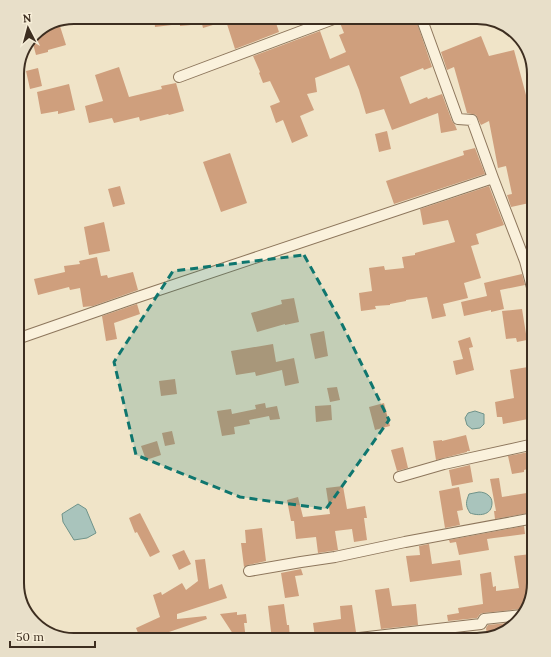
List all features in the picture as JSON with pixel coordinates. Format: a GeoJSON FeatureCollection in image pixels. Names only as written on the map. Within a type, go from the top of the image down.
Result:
{"type":"FeatureCollection","features":[{"type":"Feature","properties":{"kind":"street"},"geometry":{"type":"LineString","coordinates":[[179,77],[320,24]]}},
{"type":"Feature","properties":{"kind":"street"},"geometry":{"type":"LineString","coordinates":[[424,24],[458,119],[472,120],[493,178],[527,253]]}},
{"type":"Feature","properties":{"kind":"street"},"geometry":{"type":"LineString","coordinates":[[24,337],[493,178]]}},
{"type":"Feature","properties":{"kind":"street"},"geometry":{"type":"LineString","coordinates":[[399,477],[444,464],[527,446]]}},
{"type":"Feature","properties":{"kind":"street"},"geometry":{"type":"LineString","coordinates":[[249,571],[335,557],[405,542],[527,519]]}},
{"type":"Feature","properties":{"kind":"street"},"geometry":{"type":"LineString","coordinates":[[403,633],[481,624],[484,619],[514,616]]}},
{"type":"Feature","properties":{"kind":"highlighted area"},"geometry":{"type":"Polygon","coordinates":[[[304,255],[339,318],[389,420],[326,509],[240,497],[136,455],[114,362],[173,271],[304,255]]]}},
{"type":"Feature","properties":{"kind":"water"},"geometry":{"type":"Polygon","coordinates":[[[475,411],[484,414],[484,424],[480,428],[472,429],[467,425],[465,418],[468,413],[475,411]]]}},
{"type":"Feature","properties":{"kind":"water"},"geometry":{"type":"Polygon","coordinates":[[[479,492],[487,494],[492,503],[490,510],[487,513],[477,515],[470,513],[466,504],[469,494],[479,492]]]}},
{"type":"Feature","properties":{"kind":"water"},"geometry":{"type":"Polygon","coordinates":[[[78,504],[86,509],[96,533],[87,538],[74,540],[63,522],[62,514],[78,504]]]}},
{"type":"Feature","properties":{"kind":"building"},"geometry":{"type":"Polygon","coordinates":[[[155,24],[180,24],[155,27],[155,24]]]}},
{"type":"Feature","properties":{"kind":"building"},"geometry":{"type":"Polygon","coordinates":[[[180,24],[202,24],[180,26],[180,24]]]}},
{"type":"Feature","properties":{"kind":"building"},"geometry":{"type":"Polygon","coordinates":[[[202,24],[216,24],[203,28],[202,24]]]}},
{"type":"Feature","properties":{"kind":"building"},"geometry":{"type":"Polygon","coordinates":[[[227,24],[276,24],[279,32],[235,49],[227,24]]]}},
{"type":"Feature","properties":{"kind":"building"},"geometry":{"type":"Polygon","coordinates":[[[340,24],[417,24],[432,67],[424,70],[423,68],[400,77],[410,104],[427,97],[428,99],[442,94],[457,130],[441,133],[438,113],[392,130],[384,109],[366,114],[359,90],[349,65],[315,78],[317,92],[307,94],[314,110],[300,116],[308,136],[292,143],[283,120],[276,123],[270,106],[280,102],[270,81],[263,83],[253,56],[320,31],[330,59],[346,52],[339,35],[344,33],[340,24]]]}},
{"type":"Feature","properties":{"kind":"building"},"geometry":{"type":"Polygon","coordinates":[[[60,26],[66,45],[48,50],[48,52],[36,55],[34,48],[48,48],[48,31],[60,26]]]}},
{"type":"Feature","properties":{"kind":"building"},"geometry":{"type":"Polygon","coordinates":[[[481,36],[489,56],[514,50],[527,98],[527,204],[511,207],[507,195],[512,194],[506,166],[498,168],[489,121],[481,125],[476,115],[467,113],[454,67],[447,70],[441,52],[481,36]]]}},
{"type":"Feature","properties":{"kind":"building"},"geometry":{"type":"Polygon","coordinates":[[[119,67],[129,97],[162,89],[161,86],[176,83],[184,111],[140,121],[139,117],[114,123],[112,118],[89,123],[85,106],[103,101],[95,75],[119,67]]]}},
{"type":"Feature","properties":{"kind":"building"},"geometry":{"type":"Polygon","coordinates":[[[38,68],[42,86],[30,89],[26,71],[38,68]]]}},
{"type":"Feature","properties":{"kind":"building"},"geometry":{"type":"Polygon","coordinates":[[[69,84],[75,110],[58,114],[58,111],[41,114],[37,92],[69,84]]]}},
{"type":"Feature","properties":{"kind":"building"},"geometry":{"type":"Polygon","coordinates":[[[387,131],[391,149],[379,152],[375,134],[387,131]]]}},
{"type":"Feature","properties":{"kind":"building"},"geometry":{"type":"Polygon","coordinates":[[[475,148],[485,174],[394,204],[386,181],[464,155],[463,151],[475,148]]]}},
{"type":"Feature","properties":{"kind":"building"},"geometry":{"type":"Polygon","coordinates":[[[230,153],[247,203],[221,212],[203,162],[230,153]]]}},
{"type":"Feature","properties":{"kind":"building"},"geometry":{"type":"Polygon","coordinates":[[[120,186],[125,204],[113,207],[108,189],[120,186]]]}},
{"type":"Feature","properties":{"kind":"building"},"geometry":{"type":"Polygon","coordinates":[[[489,186],[504,225],[476,234],[479,244],[471,246],[481,278],[464,283],[468,298],[443,304],[446,316],[432,319],[427,297],[406,300],[390,305],[375,306],[376,309],[361,311],[359,293],[372,291],[369,268],[384,266],[385,270],[404,268],[402,257],[415,255],[415,253],[455,242],[448,220],[423,225],[420,209],[489,186]]]}},
{"type":"Feature","properties":{"kind":"building"},"geometry":{"type":"Polygon","coordinates":[[[104,222],[110,251],[89,255],[84,227],[104,222]]]}},
{"type":"Feature","properties":{"kind":"building"},"geometry":{"type":"Polygon","coordinates":[[[97,257],[101,276],[107,275],[108,278],[133,272],[138,290],[93,306],[83,307],[80,288],[70,290],[69,287],[38,295],[34,279],[65,272],[64,266],[80,264],[79,261],[97,257]]]}},
{"type":"Feature","properties":{"kind":"building"},"geometry":{"type":"Polygon","coordinates":[[[522,274],[525,285],[500,290],[504,309],[491,312],[491,310],[464,316],[461,302],[487,296],[484,283],[522,274]]]}},
{"type":"Feature","properties":{"kind":"building"},"geometry":{"type":"Polygon","coordinates":[[[294,298],[299,322],[285,324],[257,332],[251,313],[282,304],[281,300],[294,298]]]}},
{"type":"Feature","properties":{"kind":"building"},"geometry":{"type":"Polygon","coordinates":[[[137,304],[140,314],[114,323],[117,339],[106,341],[102,316],[137,304]]]}},
{"type":"Feature","properties":{"kind":"building"},"geometry":{"type":"Polygon","coordinates":[[[522,309],[527,340],[517,342],[516,338],[506,339],[502,311],[522,309]]]}},
{"type":"Feature","properties":{"kind":"building"},"geometry":{"type":"Polygon","coordinates":[[[324,331],[328,356],[315,359],[310,334],[324,331]]]}},
{"type":"Feature","properties":{"kind":"building"},"geometry":{"type":"Polygon","coordinates":[[[470,337],[473,347],[469,348],[474,370],[456,375],[453,361],[463,359],[458,341],[470,337]]]}},
{"type":"Feature","properties":{"kind":"building"},"geometry":{"type":"Polygon","coordinates":[[[273,344],[276,362],[294,358],[299,383],[285,386],[282,370],[256,376],[255,372],[236,375],[231,351],[273,344]]]}},
{"type":"Feature","properties":{"kind":"building"},"geometry":{"type":"Polygon","coordinates":[[[527,367],[527,419],[503,424],[502,417],[497,417],[495,402],[514,398],[510,370],[527,367]]]}},
{"type":"Feature","properties":{"kind":"building"},"geometry":{"type":"Polygon","coordinates":[[[175,379],[177,394],[161,396],[159,381],[175,379]]]}},
{"type":"Feature","properties":{"kind":"building"},"geometry":{"type":"Polygon","coordinates":[[[337,387],[340,400],[330,402],[327,388],[337,387]]]}},
{"type":"Feature","properties":{"kind":"building"},"geometry":{"type":"Polygon","coordinates":[[[265,403],[266,408],[277,406],[280,419],[270,420],[269,416],[249,420],[250,424],[234,427],[235,434],[222,436],[217,411],[231,409],[232,414],[256,409],[255,405],[265,403]]]}},
{"type":"Feature","properties":{"kind":"building"},"geometry":{"type":"Polygon","coordinates":[[[384,403],[390,426],[375,430],[369,407],[384,403]]]}},
{"type":"Feature","properties":{"kind":"building"},"geometry":{"type":"Polygon","coordinates":[[[331,405],[332,420],[316,422],[315,406],[331,405]]]}},
{"type":"Feature","properties":{"kind":"building"},"geometry":{"type":"Polygon","coordinates":[[[172,431],[175,444],[165,446],[162,433],[172,431]]]}},
{"type":"Feature","properties":{"kind":"building"},"geometry":{"type":"Polygon","coordinates":[[[466,435],[470,451],[436,460],[433,441],[442,441],[466,435]]]}},
{"type":"Feature","properties":{"kind":"building"},"geometry":{"type":"Polygon","coordinates":[[[157,441],[161,455],[146,460],[141,446],[157,441]]]}},
{"type":"Feature","properties":{"kind":"building"},"geometry":{"type":"Polygon","coordinates":[[[403,447],[408,468],[397,471],[391,450],[403,447]]]}},
{"type":"Feature","properties":{"kind":"building"},"geometry":{"type":"Polygon","coordinates":[[[527,452],[527,469],[524,470],[524,472],[512,474],[508,456],[527,452]]]}},
{"type":"Feature","properties":{"kind":"building"},"geometry":{"type":"Polygon","coordinates":[[[470,465],[473,482],[452,486],[449,470],[470,465]]]}},
{"type":"Feature","properties":{"kind":"building"},"geometry":{"type":"Polygon","coordinates":[[[499,478],[502,497],[527,493],[527,513],[495,519],[494,511],[496,511],[490,479],[499,478]]]}},
{"type":"Feature","properties":{"kind":"building"},"geometry":{"type":"Polygon","coordinates":[[[343,486],[347,509],[365,506],[367,518],[364,518],[367,540],[354,542],[352,529],[335,531],[338,550],[318,553],[316,537],[296,539],[294,521],[291,521],[287,500],[298,497],[303,517],[330,514],[326,488],[343,486]]]}},
{"type":"Feature","properties":{"kind":"building"},"geometry":{"type":"Polygon","coordinates":[[[459,487],[463,510],[457,511],[460,525],[445,528],[439,491],[459,487]]]}},
{"type":"Feature","properties":{"kind":"building"},"geometry":{"type":"Polygon","coordinates":[[[140,513],[160,552],[150,557],[137,532],[135,533],[129,518],[140,513]]]}},
{"type":"Feature","properties":{"kind":"building"},"geometry":{"type":"Polygon","coordinates":[[[524,526],[525,534],[487,539],[489,550],[459,555],[456,542],[450,543],[449,540],[524,526]]]}},
{"type":"Feature","properties":{"kind":"building"},"geometry":{"type":"Polygon","coordinates":[[[262,528],[266,561],[244,567],[241,543],[246,543],[245,530],[262,528]]]}},
{"type":"Feature","properties":{"kind":"building"},"geometry":{"type":"Polygon","coordinates":[[[429,544],[432,564],[460,560],[462,575],[410,582],[406,556],[420,555],[419,546],[429,544]]]}},
{"type":"Feature","properties":{"kind":"building"},"geometry":{"type":"Polygon","coordinates":[[[184,550],[191,564],[179,570],[172,555],[184,550]]]}},
{"type":"Feature","properties":{"kind":"building"},"geometry":{"type":"Polygon","coordinates":[[[527,554],[527,589],[519,609],[483,613],[477,618],[448,621],[447,615],[459,613],[458,608],[483,604],[480,574],[491,572],[493,587],[496,586],[496,591],[519,588],[514,556],[527,554]]]}},
{"type":"Feature","properties":{"kind":"building"},"geometry":{"type":"Polygon","coordinates":[[[205,559],[209,589],[222,584],[227,598],[177,614],[177,619],[206,616],[207,619],[169,633],[138,633],[136,628],[160,617],[153,595],[161,592],[162,595],[182,583],[186,590],[198,581],[195,560],[205,559]]]}},
{"type":"Feature","properties":{"kind":"building"},"geometry":{"type":"Polygon","coordinates":[[[301,569],[303,575],[295,576],[299,596],[285,598],[281,573],[301,569]]]}},
{"type":"Feature","properties":{"kind":"building"},"geometry":{"type":"Polygon","coordinates":[[[389,588],[392,606],[416,604],[418,625],[381,629],[375,590],[389,588]]]}},
{"type":"Feature","properties":{"kind":"building"},"geometry":{"type":"Polygon","coordinates":[[[284,604],[290,633],[271,633],[268,606],[284,604]]]}},
{"type":"Feature","properties":{"kind":"building"},"geometry":{"type":"Polygon","coordinates":[[[352,605],[356,632],[314,633],[313,623],[341,619],[340,606],[352,605]]]}},
{"type":"Feature","properties":{"kind":"building"},"geometry":{"type":"Polygon","coordinates":[[[237,612],[237,615],[246,614],[247,623],[244,623],[245,633],[232,633],[220,614],[237,612]]]}},
{"type":"Feature","properties":{"kind":"building"},"geometry":{"type":"Polygon","coordinates":[[[507,623],[499,628],[486,632],[486,628],[488,625],[507,623]]]}}]}
